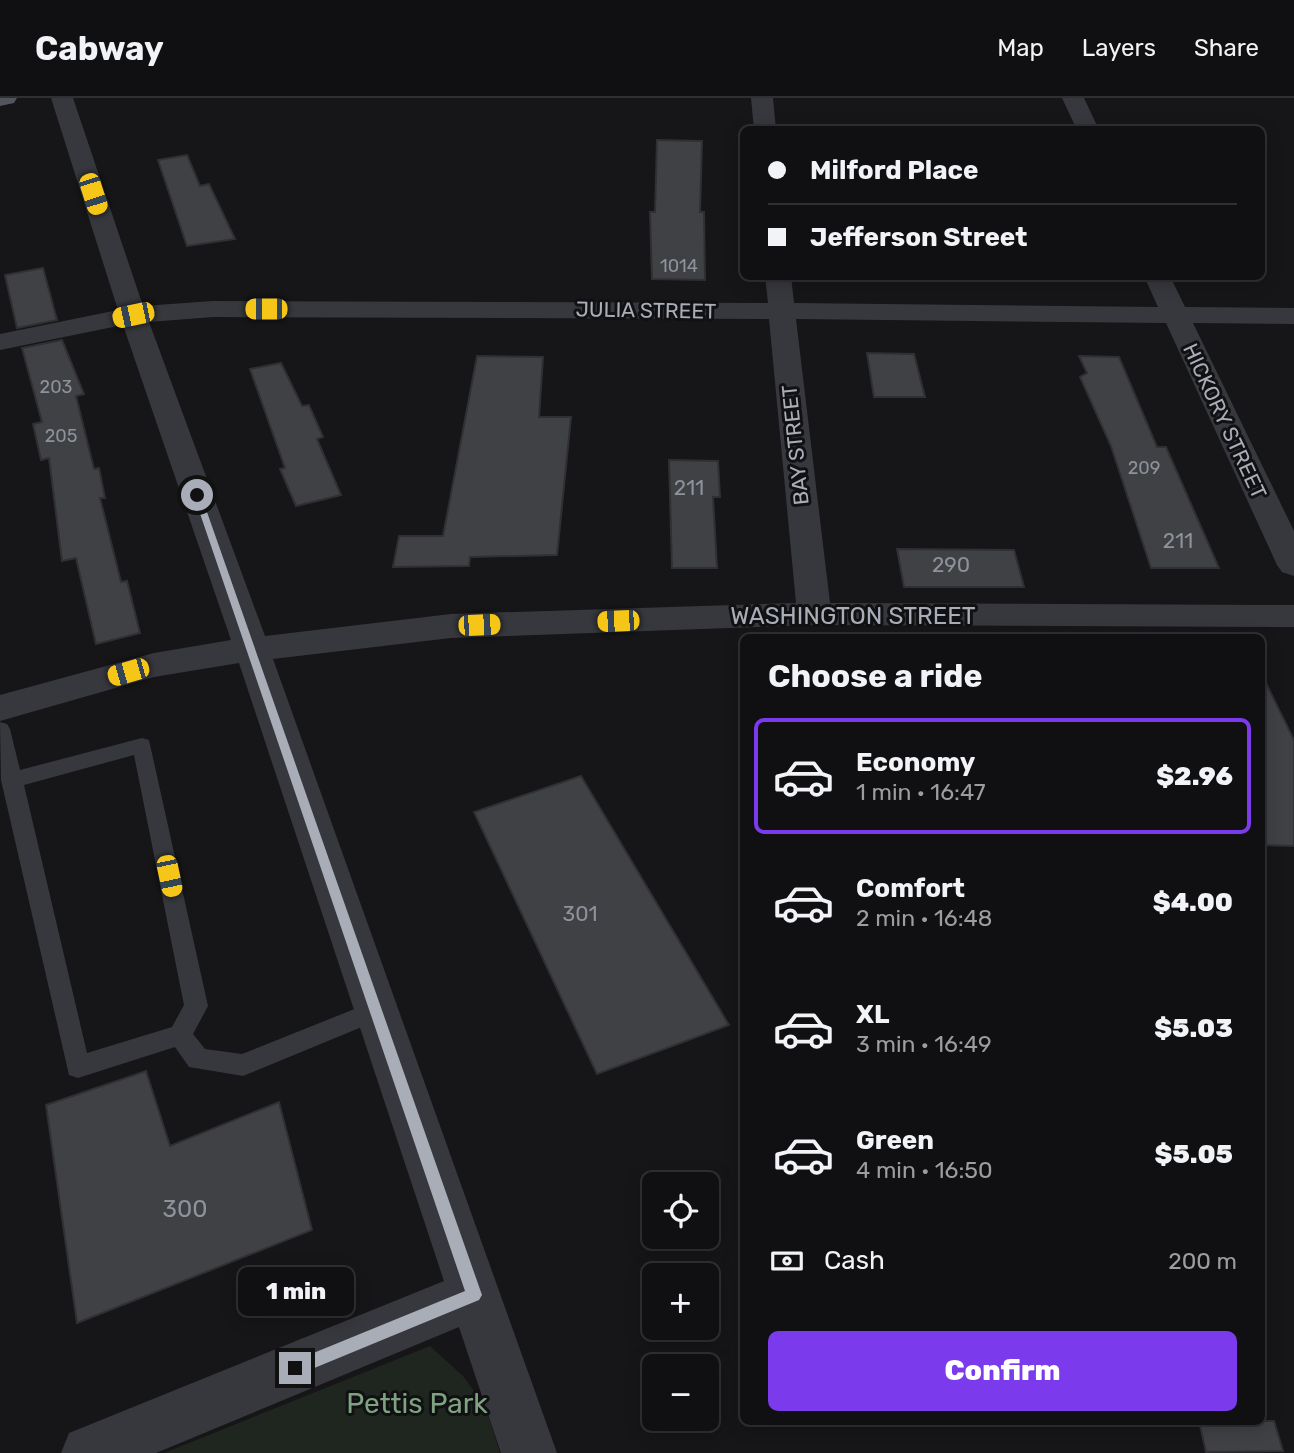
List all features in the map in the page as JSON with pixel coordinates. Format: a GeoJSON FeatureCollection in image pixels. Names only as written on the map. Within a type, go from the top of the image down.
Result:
{"type":"FeatureCollection","features":[{"type":"Feature","properties":{"kind":"main road"},"geometry":{"type":"LineString","coordinates":[[0,100],[6,98]]}},
{"type":"Feature","properties":{"kind":"street"},"geometry":{"type":"LineString","coordinates":[[62,98],[133,315],[252,649],[529,1453]]}},
{"type":"Feature","properties":{"kind":"street"},"geometry":{"type":"LineString","coordinates":[[762,98],[765,126]]}},
{"type":"Feature","properties":{"kind":"street"},"geometry":{"type":"LineString","coordinates":[[1073,98],[1086,126]]}},
{"type":"Feature","properties":{"kind":"street","name":"BAY STREET"},"geometry":{"type":"LineString","coordinates":[[778,280],[814,614]]}},
{"type":"Feature","properties":{"kind":"street","name":"HICKORY STREET"},"geometry":{"type":"LineString","coordinates":[[1159,280],[1294,565]]}},
{"type":"Feature","properties":{"kind":"street","name":"JULIA STREET"},"geometry":{"type":"LineString","coordinates":[[0,342],[133,315],[213,309],[558,309],[1294,316]]}},
{"type":"Feature","properties":{"kind":"street","name":"WASHINGTON STREET"},"geometry":{"type":"LineString","coordinates":[[0,708],[154,665],[252,649],[451,626],[814,614],[1294,617]]}},
{"type":"Feature","properties":{"kind":"street"},"geometry":{"type":"LineString","coordinates":[[89,1453],[474,1295]]}},
{"type":"Feature","properties":{"kind":"lane"},"geometry":{"type":"LineString","coordinates":[[0,729],[12,780],[53,948],[78,1067],[180,1034],[196,1006],[142,745],[12,780]]}},
{"type":"Feature","properties":{"kind":"lane"},"geometry":{"type":"LineString","coordinates":[[180,1034],[198,1059],[243,1065],[377,1010]]}},
{"type":"Feature","properties":{"kind":"green space","name":"Pettis Park"},"geometry":{"type":"Polygon","coordinates":[[[430,1346],[463,1376],[485,1406],[500,1453],[164,1453],[430,1346]]]}},
{"type":"Feature","properties":{"kind":"building"},"geometry":{"type":"Polygon","coordinates":[[[657,140],[702,141],[700,212],[704,212],[705,280],[652,279],[650,212],[655,212],[657,140]]]}},
{"type":"Feature","properties":{"kind":"building"},"geometry":{"type":"Polygon","coordinates":[[[187,155],[200,186],[209,184],[235,239],[187,246],[158,160],[187,155]]]}},
{"type":"Feature","properties":{"kind":"building"},"geometry":{"type":"Polygon","coordinates":[[[43,268],[57,320],[17,328],[5,275],[43,268]]]}},
{"type":"Feature","properties":{"kind":"building"},"geometry":{"type":"Polygon","coordinates":[[[62,340],[84,394],[76,396],[94,469],[99,468],[105,498],[100,498],[121,582],[127,581],[140,633],[96,644],[76,558],[62,561],[49,458],[41,460],[33,424],[42,422],[22,348],[62,340]]]}},
{"type":"Feature","properties":{"kind":"building"},"geometry":{"type":"Polygon","coordinates":[[[867,353],[914,354],[925,397],[874,397],[867,353]]]}},
{"type":"Feature","properties":{"kind":"building"},"geometry":{"type":"Polygon","coordinates":[[[477,356],[543,357],[539,417],[571,417],[557,555],[470,557],[469,566],[393,567],[399,536],[443,536],[477,356]]]}},
{"type":"Feature","properties":{"kind":"building"},"geometry":{"type":"Polygon","coordinates":[[[1079,356],[1119,357],[1157,447],[1166,447],[1219,568],[1151,568],[1111,446],[1080,377],[1087,373],[1079,356]]]}},
{"type":"Feature","properties":{"kind":"building"},"geometry":{"type":"Polygon","coordinates":[[[281,363],[302,406],[309,405],[323,437],[317,439],[341,495],[296,506],[280,469],[285,468],[250,369],[281,363]]]}},
{"type":"Feature","properties":{"kind":"building"},"geometry":{"type":"Polygon","coordinates":[[[669,460],[718,461],[720,497],[713,497],[717,568],[672,568],[669,460]]]}},
{"type":"Feature","properties":{"kind":"building"},"geometry":{"type":"Polygon","coordinates":[[[897,549],[1014,550],[1024,587],[904,587],[897,549]]]}},
{"type":"Feature","properties":{"kind":"building"},"geometry":{"type":"Polygon","coordinates":[[[1265,681],[1294,740],[1294,846],[1265,845],[1265,681]]]}},
{"type":"Feature","properties":{"kind":"building"},"geometry":{"type":"Polygon","coordinates":[[[581,776],[729,1025],[597,1074],[474,812],[581,776]]]}},
{"type":"Feature","properties":{"kind":"building"},"geometry":{"type":"Polygon","coordinates":[[[146,1071],[170,1146],[279,1102],[312,1230],[77,1323],[46,1105],[146,1071]]]}},
{"type":"Feature","properties":{"kind":"building"},"geometry":{"type":"Polygon","coordinates":[[[1265,1421],[1274,1421],[1283,1451],[1206,1452],[1200,1425],[1265,1425],[1265,1421]]]}},
{"type":"Feature","properties":{"kind":"route"},"geometry":{"type":"LineString","coordinates":[[197,495],[474,1295],[295,1368]]}}]}
